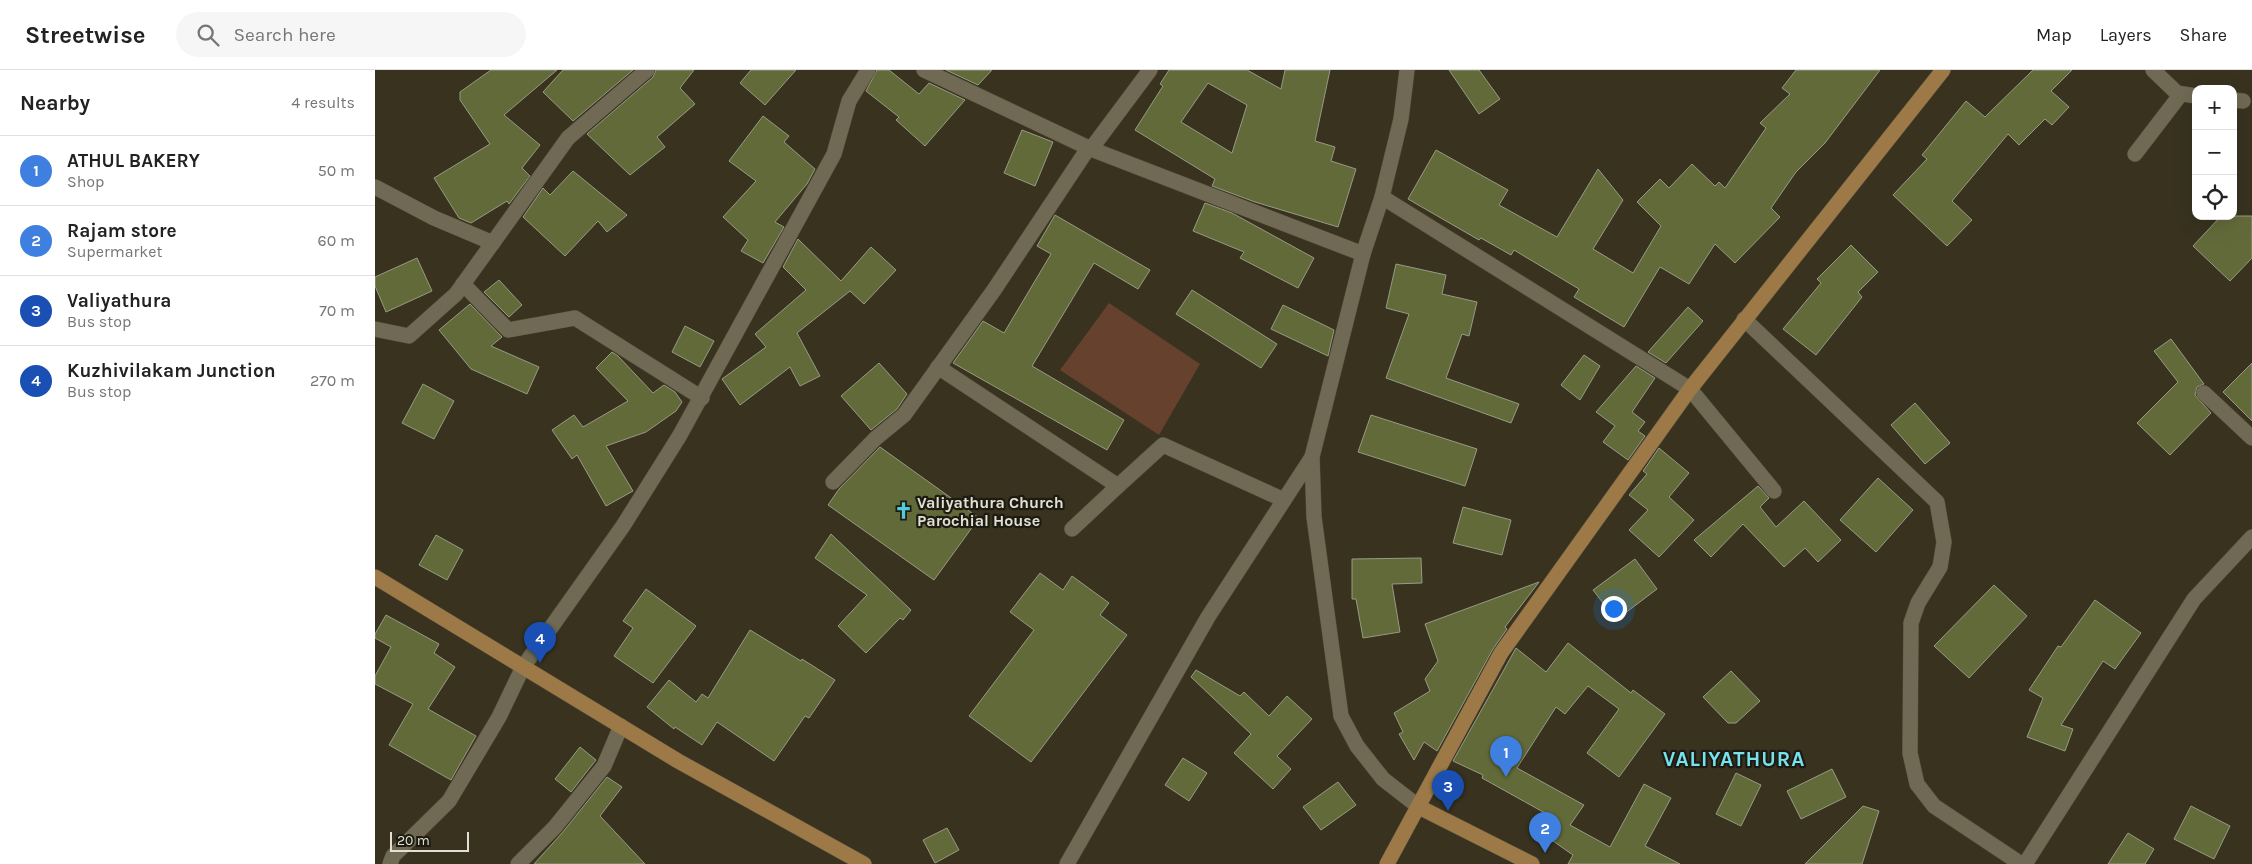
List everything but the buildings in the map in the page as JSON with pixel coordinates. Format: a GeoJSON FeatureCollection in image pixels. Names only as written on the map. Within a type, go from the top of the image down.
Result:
{"type":"FeatureCollection","features":[{"type":"Feature","properties":{"kind":"main road"},"geometry":{"type":"LineString","coordinates":[[1387,864],[1501,653],[1690,389],[1943,70]]}},
{"type":"Feature","properties":{"kind":"main road"},"geometry":{"type":"LineString","coordinates":[[375,577],[678,761],[864,864]]}},
{"type":"Feature","properties":{"kind":"main road"},"geometry":{"type":"LineString","coordinates":[[1419,807],[1532,864]]}},
{"type":"Feature","properties":{"kind":"street"},"geometry":{"type":"LineString","coordinates":[[375,330],[409,336],[439,310],[463,284],[568,138],[647,70]]}},
{"type":"Feature","properties":{"kind":"street"},"geometry":{"type":"LineString","coordinates":[[391,864],[393,856],[449,801],[499,717],[523,667],[623,526],[702,398],[834,154],[849,101],[868,70]]}},
{"type":"Feature","properties":{"kind":"street"},"geometry":{"type":"LineString","coordinates":[[924,70],[1090,148],[1363,254]]}},
{"type":"Feature","properties":{"kind":"street"},"geometry":{"type":"LineString","coordinates":[[833,482],[875,438],[904,415],[994,290],[1090,148],[1150,70]]}},
{"type":"Feature","properties":{"kind":"street"},"geometry":{"type":"LineString","coordinates":[[1407,70],[1401,119],[1382,198],[1363,254],[1312,457],[1314,518],[1341,716],[1357,746],[1383,779],[1419,807]]}},
{"type":"Feature","properties":{"kind":"street"},"geometry":{"type":"LineString","coordinates":[[2153,70],[2177,94],[2189,95]]}},
{"type":"Feature","properties":{"kind":"street"},"geometry":{"type":"LineString","coordinates":[[2135,154],[2189,95]]}},
{"type":"Feature","properties":{"kind":"street"},"geometry":{"type":"LineString","coordinates":[[375,187],[434,218],[493,243]]}},
{"type":"Feature","properties":{"kind":"street"},"geometry":{"type":"LineString","coordinates":[[1382,198],[1690,389],[1774,491]]}},
{"type":"Feature","properties":{"kind":"street"},"geometry":{"type":"LineString","coordinates":[[463,284],[508,330],[575,318],[702,398]]}},
{"type":"Feature","properties":{"kind":"street"},"geometry":{"type":"LineString","coordinates":[[1745,319],[1937,502],[1945,542],[1940,567],[1918,603],[1911,623],[1910,753],[1917,784],[1935,806],[2021,864]]}},
{"type":"Feature","properties":{"kind":"street"},"geometry":{"type":"LineString","coordinates":[[938,367],[1118,486]]}},
{"type":"Feature","properties":{"kind":"street"},"geometry":{"type":"LineString","coordinates":[[2204,393],[2252,438]]}},
{"type":"Feature","properties":{"kind":"street"},"geometry":{"type":"LineString","coordinates":[[1072,528],[1163,445],[1284,500]]}},
{"type":"Feature","properties":{"kind":"street"},"geometry":{"type":"LineString","coordinates":[[1067,864],[1208,617],[1312,457]]}},
{"type":"Feature","properties":{"kind":"street"},"geometry":{"type":"LineString","coordinates":[[2025,864],[2194,599],[2252,537]]}},
{"type":"Feature","properties":{"kind":"street"},"geometry":{"type":"LineString","coordinates":[[518,864],[555,827],[605,766],[621,726]]}},
{"type":"Feature","properties":{"kind":"shaded area"},"geometry":{"type":"Polygon","coordinates":[[[1109,303],[1200,364],[1159,435],[1060,370],[1109,303]]]}},
{"type":"Feature","properties":{"kind":"place","name":"Valiyathura Church Parochial House"},"geometry":{"type":"Point","coordinates":[903,511]}},
{"type":"Feature","properties":{"kind":"place","name":"Kuzhivilakam Junction"},"geometry":{"type":"Point","coordinates":[540,663]}},
{"type":"Feature","properties":{"kind":"place","name":"ATHUL BAKERY"},"geometry":{"type":"Point","coordinates":[1506,777]}},
{"type":"Feature","properties":{"kind":"place","name":"Valiyathura"},"geometry":{"type":"Point","coordinates":[1448,811]}},
{"type":"Feature","properties":{"kind":"place","name":"Rajam store"},"geometry":{"type":"Point","coordinates":[1545,853]}},
{"type":"Feature","properties":{"kind":"district","name":"VALIYATHURA"},"geometry":{"type":"Point","coordinates":[1734,759]}}]}
